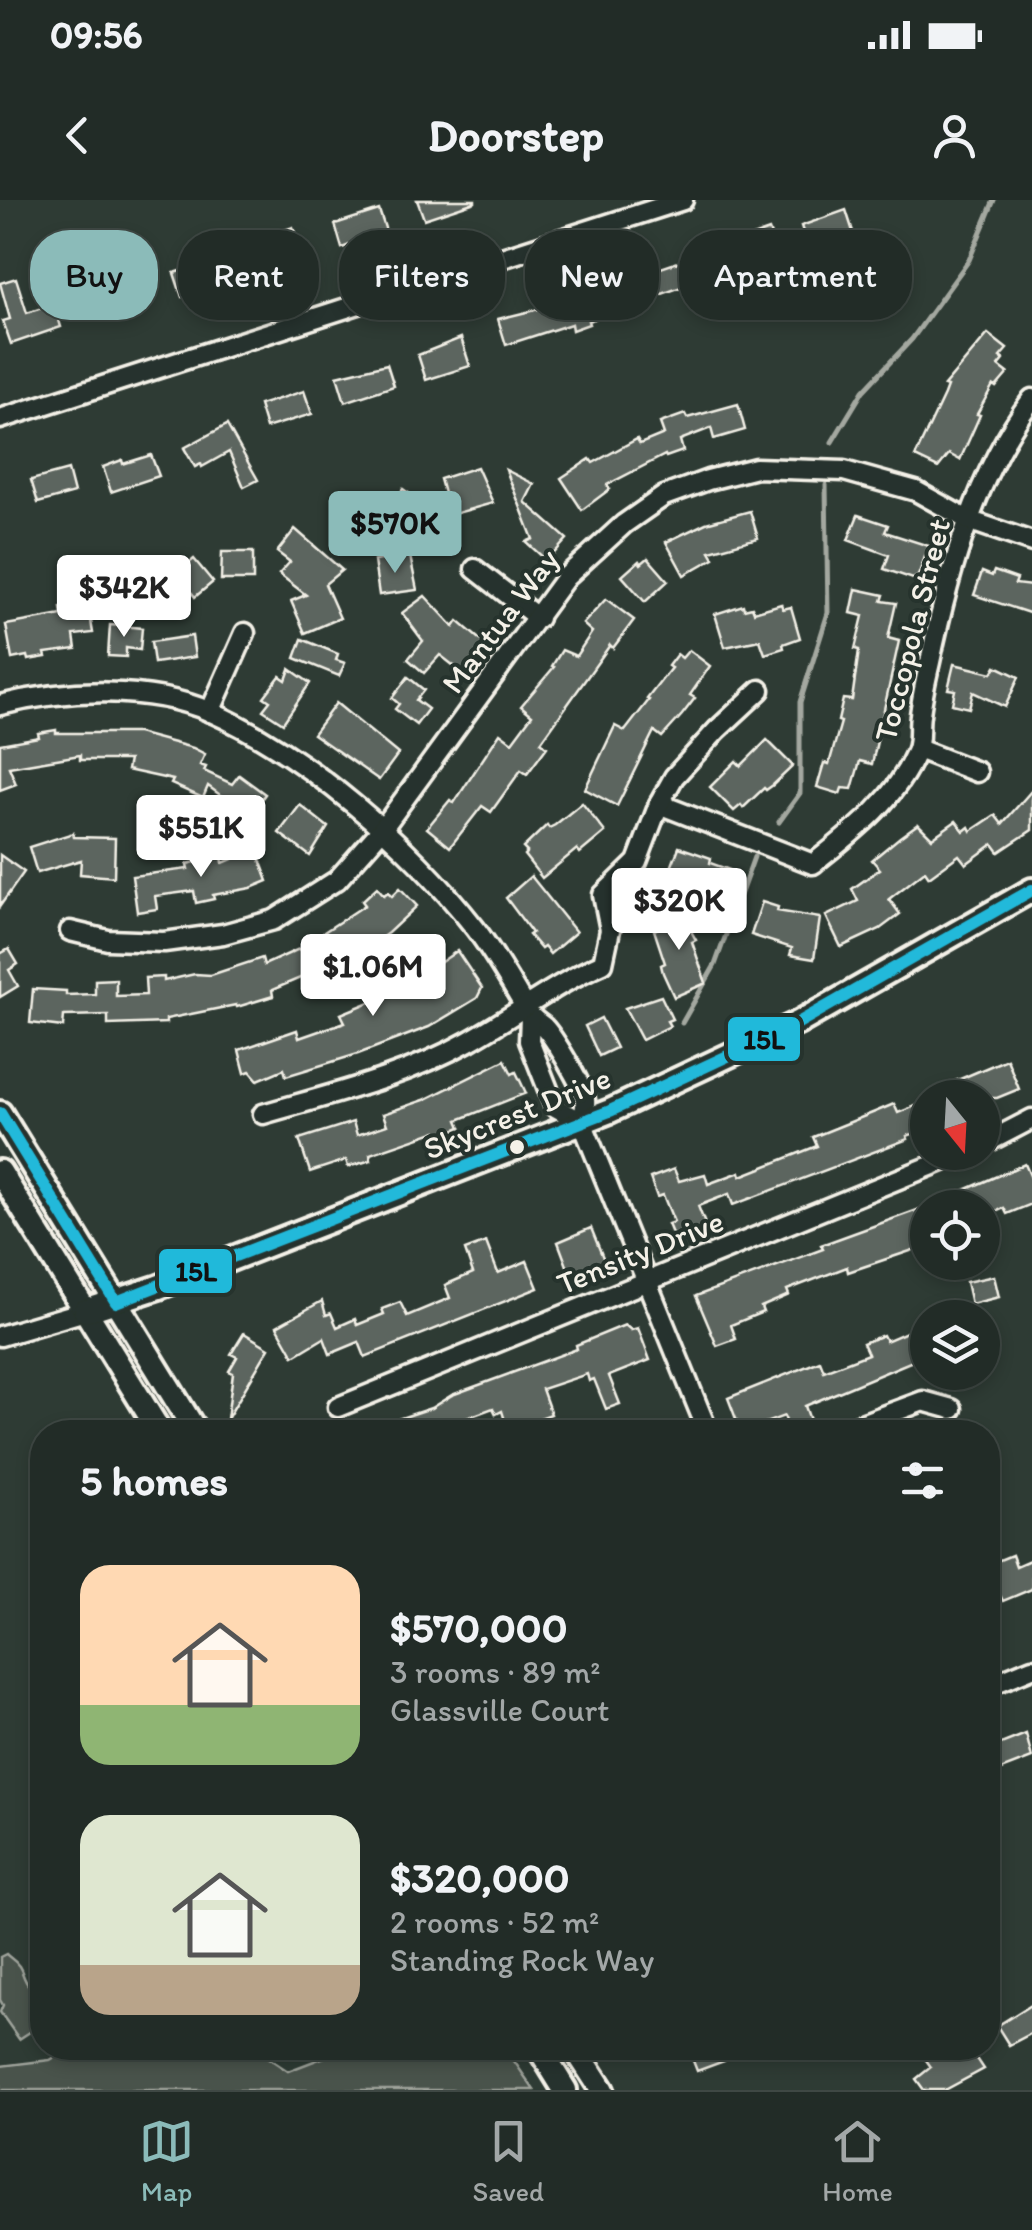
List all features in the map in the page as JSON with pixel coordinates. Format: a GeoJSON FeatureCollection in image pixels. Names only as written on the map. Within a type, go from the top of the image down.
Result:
{"type":"FeatureCollection","features":[{"type":"Feature","properties":{"kind":"main road","name":"Skycrest Drive"},"geometry":{"type":"LineString","coordinates":[[85,1311],[582,1122],[798,1023],[1032,890]]}},
{"type":"Feature","properties":{"kind":"main road"},"geometry":{"type":"LineString","coordinates":[[0,1113],[189,1420]]}},
{"type":"Feature","properties":{"kind":"main road"},"geometry":{"type":"LineString","coordinates":[[0,1172],[153,1420]]}},
{"type":"Feature","properties":{"kind":"main road"},"geometry":{"type":"LineString","coordinates":[[546,2060],[565,2090]]}},
{"type":"Feature","properties":{"kind":"main road"},"geometry":{"type":"LineString","coordinates":[[583,2060],[602,2090]]}},
{"type":"Feature","properties":{"kind":"street"},"geometry":{"type":"LineString","coordinates":[[0,419],[682,200]]}},
{"type":"Feature","properties":{"kind":"street","name":"Toccopola Street"},"geometry":{"type":"LineString","coordinates":[[659,804],[814,864],[878,811],[918,749],[930,662],[968,520],[1014,422],[1032,400]]}},
{"type":"Feature","properties":{"kind":"street","name":"Mantua Way"},"geometry":{"type":"LineString","coordinates":[[70,932],[108,940],[164,942],[223,934],[274,920],[337,880],[382,828],[566,578],[624,524],[664,496],[756,468],[844,471],[916,492],[968,520],[1032,542]]}},
{"type":"Feature","properties":{"kind":"street"},"geometry":{"type":"LineString","coordinates":[[474,569],[538,618]]}},
{"type":"Feature","properties":{"kind":"street"},"geometry":{"type":"LineString","coordinates":[[210,712],[245,632]]}},
{"type":"Feature","properties":{"kind":"street"},"geometry":{"type":"LineString","coordinates":[[263,1114],[384,1078],[466,1043],[527,1011],[572,977],[603,963],[610,930],[603,895],[637,862],[674,777],[760,690]]}},
{"type":"Feature","properties":{"kind":"street"},"geometry":{"type":"LineString","coordinates":[[0,705],[33,696],[76,693],[168,700],[210,712],[290,757],[382,828],[476,929],[527,1011],[547,1029],[586,1097],[582,1122]]}},
{"type":"Feature","properties":{"kind":"street"},"geometry":{"type":"LineString","coordinates":[[918,749],[977,772]]}},
{"type":"Feature","properties":{"kind":"street"},"geometry":{"type":"LineString","coordinates":[[527,1011],[529,1041],[555,1107],[582,1122],[600,1159],[703,1420]]}},
{"type":"Feature","properties":{"kind":"street"},"geometry":{"type":"LineString","coordinates":[[1000,1136],[1032,1119]]}},
{"type":"Feature","properties":{"kind":"street","name":"Tensity Drive"},"geometry":{"type":"LineString","coordinates":[[338,1407],[920,1170]]}},
{"type":"Feature","properties":{"kind":"street","name":"Skycrest Drive"},"geometry":{"type":"LineString","coordinates":[[0,1336],[85,1311]]}},
{"type":"Feature","properties":{"kind":"street"},"geometry":{"type":"LineString","coordinates":[[872,1420],[923,1401],[952,1409]]}},
{"type":"Feature","properties":{"kind":"street"},"geometry":{"type":"LineString","coordinates":[[1000,1681],[1032,1668]]}},
{"type":"Feature","properties":{"kind":"shaded area"},"geometry":{"type":"Polygon","coordinates":[[[6,1954],[17,1964],[30,1986],[30,2032],[19,2039],[0,2012],[0,1957],[6,1954]]]}},
{"type":"Feature","properties":{"kind":"shaded area"},"geometry":{"type":"Polygon","coordinates":[[[50,2060],[272,2060],[288,2071],[317,2060],[513,2060],[534,2090],[0,2090],[0,2066],[50,2060]]]}},
{"type":"Feature","properties":{"kind":"building"},"geometry":{"type":"Polygon","coordinates":[[[417,200],[475,200],[475,202],[424,219],[417,200]]]}},
{"type":"Feature","properties":{"kind":"building"},"geometry":{"type":"Polygon","coordinates":[[[379,210],[386,230],[339,230],[339,238],[335,224],[379,210]]]}},
{"type":"Feature","properties":{"kind":"building"},"geometry":{"type":"Polygon","coordinates":[[[846,210],[852,230],[802,230],[801,226],[846,210]]]}},
{"type":"Feature","properties":{"kind":"building"},"geometry":{"type":"Polygon","coordinates":[[[679,262],[679,288],[659,295],[659,269],[679,262]]]}},
{"type":"Feature","properties":{"kind":"building"},"geometry":{"type":"Polygon","coordinates":[[[16,278],[30,320],[59,320],[61,327],[11,344],[3,321],[10,319],[0,283],[16,278]]]}},
{"type":"Feature","properties":{"kind":"building"},"geometry":{"type":"Polygon","coordinates":[[[525,312],[525,320],[591,320],[572,330],[571,324],[506,345],[498,320],[525,312]]]}},
{"type":"Feature","properties":{"kind":"building"},"geometry":{"type":"Polygon","coordinates":[[[988,334],[1007,349],[999,366],[1008,373],[996,387],[993,385],[977,414],[980,415],[960,460],[949,454],[938,468],[915,457],[944,395],[944,386],[988,334]]]}},
{"type":"Feature","properties":{"kind":"building"},"geometry":{"type":"Polygon","coordinates":[[[461,338],[470,366],[426,380],[418,355],[461,338]]]}},
{"type":"Feature","properties":{"kind":"building"},"geometry":{"type":"Polygon","coordinates":[[[387,364],[394,386],[345,402],[337,376],[387,364]]]}},
{"type":"Feature","properties":{"kind":"building"},"geometry":{"type":"Polygon","coordinates":[[[304,391],[312,414],[266,428],[259,405],[304,391]]]}},
{"type":"Feature","properties":{"kind":"building"},"geometry":{"type":"Polygon","coordinates":[[[738,404],[745,430],[714,439],[711,428],[680,440],[683,451],[665,455],[607,485],[610,489],[582,510],[561,478],[590,459],[593,463],[637,439],[640,444],[664,434],[660,423],[738,404]]]}},
{"type":"Feature","properties":{"kind":"building"},"geometry":{"type":"Polygon","coordinates":[[[227,425],[258,480],[244,487],[229,452],[195,467],[184,448],[227,425]]]}},
{"type":"Feature","properties":{"kind":"building"},"geometry":{"type":"Polygon","coordinates":[[[151,455],[159,476],[111,492],[103,467],[151,455]]]}},
{"type":"Feature","properties":{"kind":"building"},"geometry":{"type":"Polygon","coordinates":[[[477,467],[493,503],[450,515],[440,479],[477,467]]]}},
{"type":"Feature","properties":{"kind":"building"},"geometry":{"type":"Polygon","coordinates":[[[68,470],[74,493],[38,503],[31,480],[68,470]]]}},
{"type":"Feature","properties":{"kind":"building"},"geometry":{"type":"Polygon","coordinates":[[[506,470],[534,484],[525,502],[567,539],[547,561],[526,542],[533,539],[506,470]]]}},
{"type":"Feature","properties":{"kind":"building"},"geometry":{"type":"Polygon","coordinates":[[[403,489],[438,514],[416,543],[382,518],[403,489]]]}},
{"type":"Feature","properties":{"kind":"building"},"geometry":{"type":"Polygon","coordinates":[[[750,511],[758,538],[710,551],[714,558],[684,575],[666,542],[706,523],[750,511]]]}},
{"type":"Feature","properties":{"kind":"building"},"geometry":{"type":"Polygon","coordinates":[[[858,515],[888,525],[885,532],[929,546],[918,576],[913,579],[884,569],[889,555],[848,540],[858,515]]]}},
{"type":"Feature","properties":{"kind":"building"},"geometry":{"type":"Polygon","coordinates":[[[295,529],[342,570],[325,584],[340,618],[305,633],[291,601],[306,595],[279,574],[290,562],[277,552],[295,529]]]}},
{"type":"Feature","properties":{"kind":"building"},"geometry":{"type":"Polygon","coordinates":[[[222,552],[253,552],[253,580],[221,580],[222,552]]]}},
{"type":"Feature","properties":{"kind":"building"},"geometry":{"type":"Polygon","coordinates":[[[410,556],[417,590],[379,595],[374,561],[410,556]]]}},
{"type":"Feature","properties":{"kind":"building"},"geometry":{"type":"Polygon","coordinates":[[[648,558],[668,581],[645,602],[622,576],[648,558]]]}},
{"type":"Feature","properties":{"kind":"building"},"geometry":{"type":"Polygon","coordinates":[[[194,559],[213,582],[182,602],[166,582],[194,559]]]}},
{"type":"Feature","properties":{"kind":"building"},"geometry":{"type":"Polygon","coordinates":[[[994,571],[1017,579],[1015,584],[1032,586],[1032,614],[974,595],[982,572],[992,576],[994,571]]]}},
{"type":"Feature","properties":{"kind":"building"},"geometry":{"type":"Polygon","coordinates":[[[856,589],[884,595],[882,601],[896,603],[888,638],[899,641],[872,764],[860,761],[852,789],[842,788],[840,794],[817,787],[824,763],[829,764],[843,699],[852,700],[859,650],[855,649],[863,616],[851,613],[856,589]]]}},
{"type":"Feature","properties":{"kind":"building"},"geometry":{"type":"Polygon","coordinates":[[[425,596],[454,627],[458,621],[485,644],[463,673],[440,655],[424,673],[408,659],[423,641],[402,613],[425,596]]]}},
{"type":"Feature","properties":{"kind":"building"},"geometry":{"type":"Polygon","coordinates":[[[606,599],[634,620],[613,648],[610,645],[541,742],[547,747],[527,774],[521,770],[491,812],[482,806],[450,847],[427,828],[450,800],[454,803],[500,733],[512,742],[532,715],[521,706],[554,667],[562,650],[576,656],[592,632],[583,624],[606,599]]]}},
{"type":"Feature","properties":{"kind":"building"},"geometry":{"type":"Polygon","coordinates":[[[781,604],[783,609],[791,607],[800,638],[765,654],[760,640],[725,647],[715,614],[743,605],[744,609],[752,607],[754,612],[781,604]]]}},
{"type":"Feature","properties":{"kind":"building"},"geometry":{"type":"Polygon","coordinates":[[[82,606],[83,610],[89,609],[93,633],[74,635],[76,649],[45,653],[46,657],[28,660],[27,656],[12,659],[6,625],[62,615],[61,608],[82,606]]]}},
{"type":"Feature","properties":{"kind":"building"},"geometry":{"type":"Polygon","coordinates":[[[110,625],[142,628],[140,650],[126,648],[126,657],[108,656],[110,625]]]}},
{"type":"Feature","properties":{"kind":"building"},"geometry":{"type":"Polygon","coordinates":[[[192,636],[195,657],[154,663],[151,642],[192,636]]]}},
{"type":"Feature","properties":{"kind":"building"},"geometry":{"type":"Polygon","coordinates":[[[302,639],[338,654],[336,660],[345,663],[339,676],[295,658],[302,639]]]}},
{"type":"Feature","properties":{"kind":"building"},"geometry":{"type":"Polygon","coordinates":[[[689,650],[710,666],[682,715],[662,737],[654,731],[617,806],[585,789],[615,726],[625,731],[677,654],[682,658],[689,650]]]}},
{"type":"Feature","properties":{"kind":"building"},"geometry":{"type":"Polygon","coordinates":[[[954,664],[992,673],[996,666],[1019,677],[1005,707],[973,692],[969,708],[952,704],[955,690],[948,689],[954,664]]]}},
{"type":"Feature","properties":{"kind":"building"},"geometry":{"type":"Polygon","coordinates":[[[290,669],[310,683],[283,723],[263,710],[270,701],[264,697],[280,676],[286,680],[290,669]]]}},
{"type":"Feature","properties":{"kind":"building"},"geometry":{"type":"Polygon","coordinates":[[[408,677],[424,690],[416,700],[428,709],[416,725],[395,709],[399,704],[392,698],[408,677]]]}},
{"type":"Feature","properties":{"kind":"building"},"geometry":{"type":"Polygon","coordinates":[[[336,703],[398,754],[379,780],[313,734],[336,703]]]}},
{"type":"Feature","properties":{"kind":"building"},"geometry":{"type":"Polygon","coordinates":[[[56,730],[137,733],[193,748],[205,754],[200,765],[206,767],[204,771],[232,784],[239,775],[265,794],[255,808],[262,826],[208,786],[203,798],[171,784],[173,780],[127,770],[129,760],[80,760],[80,755],[9,767],[16,784],[0,790],[0,744],[56,730]]]}},
{"type":"Feature","properties":{"kind":"building"},"geometry":{"type":"Polygon","coordinates":[[[767,740],[793,766],[743,808],[741,805],[734,811],[710,787],[736,761],[741,766],[767,740]]]}},
{"type":"Feature","properties":{"kind":"building"},"geometry":{"type":"Polygon","coordinates":[[[1032,790],[1032,830],[999,852],[993,844],[966,864],[959,855],[929,877],[925,871],[889,899],[900,914],[880,929],[841,947],[826,916],[858,901],[852,889],[880,869],[872,860],[918,824],[932,838],[956,821],[964,831],[969,827],[971,831],[995,815],[1002,824],[1032,790]]]}},
{"type":"Feature","properties":{"kind":"building"},"geometry":{"type":"Polygon","coordinates":[[[582,803],[605,832],[542,878],[523,848],[547,825],[555,825],[582,803]]]}},
{"type":"Feature","properties":{"kind":"building"},"geometry":{"type":"Polygon","coordinates":[[[300,805],[328,827],[310,856],[279,833],[300,805]]]}},
{"type":"Feature","properties":{"kind":"building"},"geometry":{"type":"Polygon","coordinates":[[[73,833],[74,837],[115,838],[114,877],[80,874],[81,860],[37,873],[29,847],[73,833]]]}},
{"type":"Feature","properties":{"kind":"building"},"geometry":{"type":"Polygon","coordinates":[[[679,847],[738,873],[736,878],[740,879],[732,904],[666,881],[679,847]]]}},
{"type":"Feature","properties":{"kind":"building"},"geometry":{"type":"Polygon","coordinates":[[[256,849],[268,881],[196,903],[194,891],[155,896],[157,909],[137,912],[132,876],[188,869],[187,864],[222,856],[223,863],[256,849]]]}},
{"type":"Feature","properties":{"kind":"building"},"geometry":{"type":"Polygon","coordinates":[[[0,855],[24,872],[0,906],[0,855]]]}},
{"type":"Feature","properties":{"kind":"building"},"geometry":{"type":"Polygon","coordinates":[[[531,876],[576,932],[550,954],[529,935],[532,933],[506,898],[531,876]]]}},
{"type":"Feature","properties":{"kind":"building"},"geometry":{"type":"Polygon","coordinates":[[[377,887],[384,895],[388,892],[392,896],[400,888],[417,906],[388,933],[346,962],[324,932],[365,905],[362,901],[377,887]]]}},
{"type":"Feature","properties":{"kind":"building"},"geometry":{"type":"Polygon","coordinates":[[[762,902],[778,907],[777,911],[820,918],[814,959],[790,955],[792,948],[751,935],[762,902]]]}},
{"type":"Feature","properties":{"kind":"building"},"geometry":{"type":"Polygon","coordinates":[[[683,906],[694,930],[691,931],[696,940],[692,942],[706,983],[674,997],[663,973],[661,965],[665,963],[654,930],[663,926],[659,917],[683,906]]]}},
{"type":"Feature","properties":{"kind":"building"},"geometry":{"type":"Polygon","coordinates":[[[429,944],[441,962],[457,951],[482,988],[477,998],[429,1027],[358,1054],[286,1076],[284,1069],[258,1080],[250,1071],[245,1073],[239,1050],[297,1030],[299,1038],[345,1022],[341,1014],[375,1000],[373,995],[415,979],[413,974],[420,970],[409,957],[429,944]]]}},
{"type":"Feature","properties":{"kind":"building"},"geometry":{"type":"Polygon","coordinates":[[[308,945],[319,970],[272,990],[273,996],[237,1007],[166,1019],[166,1023],[108,1025],[108,1015],[64,1016],[63,1027],[30,1023],[33,989],[66,991],[66,995],[95,994],[95,980],[116,979],[116,996],[146,995],[145,978],[164,977],[164,981],[195,974],[211,975],[262,958],[264,965],[308,945]]]}},
{"type":"Feature","properties":{"kind":"building"},"geometry":{"type":"Polygon","coordinates":[[[9,949],[18,964],[9,970],[18,986],[0,997],[0,954],[9,949]]]}},
{"type":"Feature","properties":{"kind":"building"},"geometry":{"type":"Polygon","coordinates":[[[661,996],[672,1019],[667,1021],[670,1026],[642,1040],[625,1008],[661,996]]]}},
{"type":"Feature","properties":{"kind":"building"},"geometry":{"type":"Polygon","coordinates":[[[601,1018],[616,1048],[599,1056],[585,1026],[601,1018]]]}},
{"type":"Feature","properties":{"kind":"building"},"geometry":{"type":"Polygon","coordinates":[[[1007,1059],[1019,1089],[1000,1097],[1000,1080],[958,1080],[1007,1059]]]}},
{"type":"Feature","properties":{"kind":"building"},"geometry":{"type":"Polygon","coordinates":[[[505,1060],[526,1093],[458,1120],[461,1127],[439,1136],[437,1131],[370,1154],[371,1160],[348,1167],[346,1160],[310,1172],[299,1139],[353,1122],[357,1135],[387,1125],[383,1114],[424,1100],[505,1060]]]}},
{"type":"Feature","properties":{"kind":"building"},"geometry":{"type":"Polygon","coordinates":[[[894,1104],[898,1113],[910,1108],[908,1139],[733,1205],[729,1194],[698,1206],[707,1229],[675,1241],[668,1224],[674,1222],[663,1195],[657,1197],[650,1178],[674,1169],[679,1181],[705,1174],[708,1184],[740,1172],[741,1176],[817,1146],[813,1137],[894,1104]]]}},
{"type":"Feature","properties":{"kind":"building"},"geometry":{"type":"Polygon","coordinates":[[[1025,1164],[1032,1180],[1032,1204],[1007,1214],[1004,1208],[1000,1210],[1000,1190],[965,1190],[1025,1164]]]}},
{"type":"Feature","properties":{"kind":"building"},"geometry":{"type":"Polygon","coordinates":[[[910,1213],[910,1251],[848,1272],[847,1267],[787,1290],[789,1295],[761,1307],[763,1312],[731,1325],[736,1339],[717,1346],[696,1296],[823,1249],[821,1245],[910,1213]]]}},
{"type":"Feature","properties":{"kind":"building"},"geometry":{"type":"Polygon","coordinates":[[[591,1228],[606,1265],[572,1279],[558,1242],[591,1228]]]}},
{"type":"Feature","properties":{"kind":"building"},"geometry":{"type":"Polygon","coordinates":[[[486,1242],[498,1273],[527,1261],[538,1288],[365,1357],[359,1342],[330,1354],[324,1338],[294,1356],[277,1326],[322,1301],[326,1315],[331,1313],[337,1327],[355,1319],[357,1325],[384,1314],[382,1309],[400,1302],[407,1316],[450,1298],[445,1285],[473,1273],[465,1250],[486,1242]]]}},
{"type":"Feature","properties":{"kind":"building"},"geometry":{"type":"Polygon","coordinates":[[[995,1280],[999,1297],[970,1300],[966,1282],[995,1280]]]}},
{"type":"Feature","properties":{"kind":"building"},"geometry":{"type":"Polygon","coordinates":[[[625,1325],[631,1330],[638,1328],[650,1360],[609,1376],[620,1404],[606,1409],[594,1379],[589,1381],[587,1374],[542,1389],[551,1414],[535,1420],[505,1420],[502,1411],[496,1414],[493,1408],[461,1420],[395,1420],[577,1349],[576,1345],[625,1325]]]}},
{"type":"Feature","properties":{"kind":"building"},"geometry":{"type":"Polygon","coordinates":[[[910,1331],[910,1362],[805,1406],[810,1420],[786,1420],[784,1416],[773,1420],[736,1420],[728,1398],[820,1361],[824,1371],[868,1354],[863,1343],[883,1335],[886,1341],[910,1331]]]}},
{"type":"Feature","properties":{"kind":"building"},"geometry":{"type":"Polygon","coordinates":[[[244,1333],[269,1348],[227,1419],[233,1373],[229,1371],[237,1357],[231,1354],[244,1333]]]}},
{"type":"Feature","properties":{"kind":"building"},"geometry":{"type":"Polygon","coordinates":[[[1012,1555],[1016,1566],[1032,1559],[1032,1589],[1003,1601],[1000,1560],[1012,1555]]]}},
{"type":"Feature","properties":{"kind":"building"},"geometry":{"type":"Polygon","coordinates":[[[1026,1734],[1032,1758],[1000,1770],[1000,1744],[1026,1734]]]}},
{"type":"Feature","properties":{"kind":"building"},"geometry":{"type":"Polygon","coordinates":[[[1032,2004],[1032,2033],[1009,2045],[1000,2024],[1032,2004]]]}},
{"type":"Feature","properties":{"kind":"building"},"geometry":{"type":"Polygon","coordinates":[[[693,2060],[724,2060],[724,2061],[697,2071],[693,2060]]]}},
{"type":"Feature","properties":{"kind":"building"},"geometry":{"type":"Polygon","coordinates":[[[926,2060],[978,2060],[984,2069],[945,2090],[924,2090],[916,2079],[931,2067],[926,2060]]]}},
{"type":"Feature","properties":{"kind":"waterway"},"geometry":{"type":"LineString","coordinates":[[832,442],[863,391],[912,339],[969,260],[994,200]]}},
{"type":"Feature","properties":{"kind":"waterway"},"geometry":{"type":"LineString","coordinates":[[779,822],[800,793],[800,702],[828,613],[826,485]]}},
{"type":"Feature","properties":{"kind":"waterway"},"geometry":{"type":"LineString","coordinates":[[682,1023],[715,965],[754,857]]}},
{"type":"Feature","properties":{"kind":"transit line","name":"15L"},"geometry":{"type":"LineString","coordinates":[[0,1113],[116,1302],[610,1111],[798,1023],[1032,890]]}}]}
